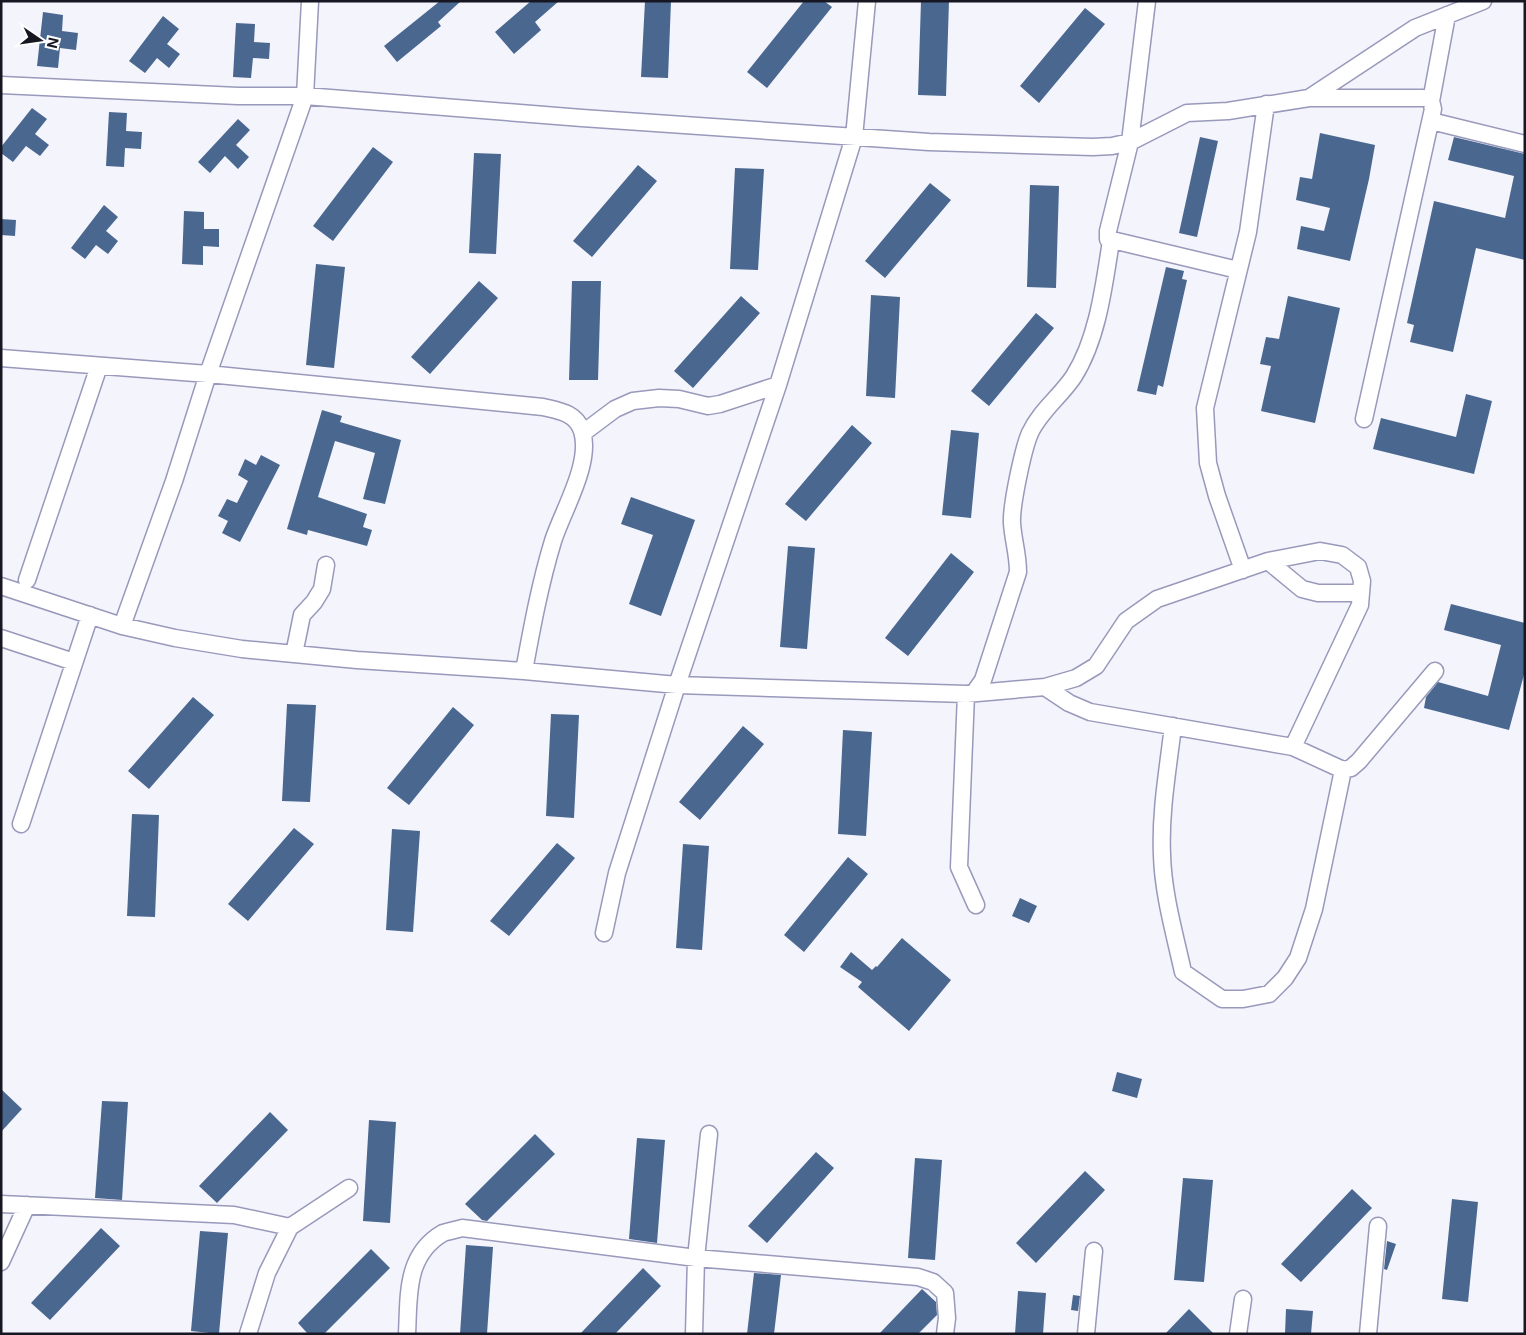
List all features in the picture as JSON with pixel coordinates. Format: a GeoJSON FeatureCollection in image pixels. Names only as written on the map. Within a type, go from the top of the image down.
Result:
{"type":"FeatureCollection","features":[{"type":"Feature","properties":{"kind":"street"},"geometry":{"type":"LineString","coordinates":[[122,626],[174,481],[208,374],[305,96],[310,1]]}},
{"type":"Feature","properties":{"kind":"street"},"geometry":{"type":"LineString","coordinates":[[604,933],[617,874],[677,685],[778,385],[854,137],[867,1]]}},
{"type":"Feature","properties":{"kind":"street"},"geometry":{"type":"LineString","coordinates":[[976,905],[959,867],[970,694],[983,680],[1018,572],[1018,557],[1012,523],[1013,505],[1030,434],[1041,415],[1074,375],[1087,351],[1102,297],[1111,240],[1108,236],[1108,231],[1130,142],[1147,1]]}},
{"type":"Feature","properties":{"kind":"street"},"geometry":{"type":"LineString","coordinates":[[1309,98],[1415,28],[1483,1]]}},
{"type":"Feature","properties":{"kind":"street"},"geometry":{"type":"LineString","coordinates":[[1364,419],[1431,121],[1433,109],[1430,101],[1447,15]]}},
{"type":"Feature","properties":{"kind":"street"},"geometry":{"type":"LineString","coordinates":[[1,85],[238,96],[305,96],[929,142],[1093,147],[1112,146],[1130,142],[1187,113],[1228,110],[1309,98],[1426,98],[1430,101]]}},
{"type":"Feature","properties":{"kind":"street"},"geometry":{"type":"LineString","coordinates":[[1242,570],[1216,496],[1208,462],[1205,408],[1248,232],[1266,104]]}},
{"type":"Feature","properties":{"kind":"street"},"geometry":{"type":"LineString","coordinates":[[1431,121],[1525,144]]}},
{"type":"Feature","properties":{"kind":"street"},"geometry":{"type":"LineString","coordinates":[[1111,240],[1238,270]]}},
{"type":"Feature","properties":{"kind":"street"},"geometry":{"type":"LineString","coordinates":[[1,358],[208,374],[543,407],[565,412],[577,419],[583,433],[580,474],[554,540],[537,603],[524,671]]}},
{"type":"Feature","properties":{"kind":"street"},"geometry":{"type":"LineString","coordinates":[[27,580],[99,366]]}},
{"type":"Feature","properties":{"kind":"street"},"geometry":{"type":"LineString","coordinates":[[583,433],[616,409],[633,401],[659,398],[679,399],[708,406],[720,404],[778,385]]}},
{"type":"Feature","properties":{"kind":"street"},"geometry":{"type":"LineString","coordinates":[[1,586],[122,626],[232,648],[357,660],[524,671],[677,685],[970,694],[1045,687],[1076,678],[1096,666],[1126,620],[1157,599],[1268,561],[1320,551],[1342,555],[1358,567],[1362,581],[1360,606],[1293,747]]}},
{"type":"Feature","properties":{"kind":"street"},"geometry":{"type":"LineString","coordinates":[[1268,561],[1302,589],[1318,593],[1361,593]]}},
{"type":"Feature","properties":{"kind":"street"},"geometry":{"type":"LineString","coordinates":[[294,654],[302,615],[314,602],[322,589],[326,565]]}},
{"type":"Feature","properties":{"kind":"street"},"geometry":{"type":"LineString","coordinates":[[21,824],[90,615]]}},
{"type":"Feature","properties":{"kind":"street"},"geometry":{"type":"LineString","coordinates":[[1,638],[74,662]]}},
{"type":"Feature","properties":{"kind":"street"},"geometry":{"type":"LineString","coordinates":[[1045,687],[1069,703],[1090,712],[1293,747],[1343,770],[1351,768],[1359,762],[1435,671]]}},
{"type":"Feature","properties":{"kind":"street"},"geometry":{"type":"LineString","coordinates":[[1173,726],[1162,810],[1162,857],[1169,910],[1183,972],[1222,999],[1243,999],[1269,994],[1285,978],[1298,958],[1314,909],[1343,770]]}},
{"type":"Feature","properties":{"kind":"street"},"geometry":{"type":"LineString","coordinates":[[694,1334],[696,1258],[709,1134]]}},
{"type":"Feature","properties":{"kind":"street"},"geometry":{"type":"LineString","coordinates":[[248,1334],[267,1273],[290,1227],[349,1188]]}},
{"type":"Feature","properties":{"kind":"street"},"geometry":{"type":"LineString","coordinates":[[1,1204],[234,1215],[290,1227]]}},
{"type":"Feature","properties":{"kind":"street"},"geometry":{"type":"LineString","coordinates":[[1,1262],[27,1205]]}},
{"type":"Feature","properties":{"kind":"street"},"geometry":{"type":"LineString","coordinates":[[1368,1334],[1378,1226]]}},
{"type":"Feature","properties":{"kind":"street"},"geometry":{"type":"LineString","coordinates":[[407,1334],[411,1273],[415,1265],[424,1249],[437,1238],[444,1233],[462,1228],[696,1258],[918,1277],[933,1282],[945,1293],[945,1334]]}},
{"type":"Feature","properties":{"kind":"street"},"geometry":{"type":"LineString","coordinates":[[1086,1334],[1094,1251]]}},
{"type":"Feature","properties":{"kind":"street"},"geometry":{"type":"LineString","coordinates":[[1238,1334],[1243,1299]]}},
{"type":"Feature","properties":{"kind":"building"},"geometry":{"type":"Polygon","coordinates":[[[440,1],[461,1],[438,22],[441,26],[397,62],[384,46],[440,1]]]}},
{"type":"Feature","properties":{"kind":"building"},"geometry":{"type":"Polygon","coordinates":[[[531,1],[559,1],[535,22],[541,30],[514,54],[495,32],[531,1]]]}},
{"type":"Feature","properties":{"kind":"building"},"geometry":{"type":"Polygon","coordinates":[[[645,1],[671,1],[668,78],[641,77],[645,1]]]}},
{"type":"Feature","properties":{"kind":"building"},"geometry":{"type":"Polygon","coordinates":[[[804,1],[824,1],[832,7],[767,88],[747,72],[804,1]]]}},
{"type":"Feature","properties":{"kind":"building"},"geometry":{"type":"Polygon","coordinates":[[[921,1],[949,1],[946,96],[918,95],[921,1]]]}},
{"type":"Feature","properties":{"kind":"building"},"geometry":{"type":"Polygon","coordinates":[[[1085,8],[1105,24],[1039,103],[1020,86],[1085,8]]]}},
{"type":"Feature","properties":{"kind":"building"},"geometry":{"type":"Polygon","coordinates":[[[43,12],[63,15],[62,31],[78,33],[76,50],[60,48],[58,68],[37,66],[43,12]]]}},
{"type":"Feature","properties":{"kind":"building"},"geometry":{"type":"Polygon","coordinates":[[[163,16],[179,29],[167,44],[180,54],[169,68],[157,58],[145,73],[129,61],[163,16]]]}},
{"type":"Feature","properties":{"kind":"building"},"geometry":{"type":"Polygon","coordinates":[[[236,23],[255,24],[254,42],[270,43],[269,59],[253,58],[251,78],[233,77],[236,23]]]}},
{"type":"Feature","properties":{"kind":"building"},"geometry":{"type":"Polygon","coordinates":[[[32,108],[47,119],[35,134],[49,145],[40,156],[26,146],[13,162],[1,153],[1,147],[32,108]]]}},
{"type":"Feature","properties":{"kind":"building"},"geometry":{"type":"Polygon","coordinates":[[[109,112],[127,113],[126,131],[142,132],[141,149],[125,148],[124,167],[106,166],[109,112]]]}},
{"type":"Feature","properties":{"kind":"building"},"geometry":{"type":"Polygon","coordinates":[[[238,119],[250,130],[236,145],[249,157],[238,169],[225,156],[210,173],[198,162],[238,119]]]}},
{"type":"Feature","properties":{"kind":"building"},"geometry":{"type":"Polygon","coordinates":[[[1320,133],[1375,145],[1350,261],[1297,249],[1301,226],[1324,231],[1330,208],[1296,200],[1300,177],[1312,179],[1320,133]]]}},
{"type":"Feature","properties":{"kind":"building"},"geometry":{"type":"Polygon","coordinates":[[[1200,137],[1218,141],[1197,237],[1179,233],[1200,137]]]}},
{"type":"Feature","properties":{"kind":"building"},"geometry":{"type":"Polygon","coordinates":[[[1454,137],[1525,154],[1525,260],[1476,248],[1453,352],[1410,342],[1414,325],[1407,323],[1434,201],[1505,218],[1514,176],[1448,160],[1454,137]]]}},
{"type":"Feature","properties":{"kind":"building"},"geometry":{"type":"Polygon","coordinates":[[[373,147],[393,162],[333,241],[313,226],[373,147]]]}},
{"type":"Feature","properties":{"kind":"building"},"geometry":{"type":"Polygon","coordinates":[[[474,153],[501,154],[496,254],[469,253],[474,153]]]}},
{"type":"Feature","properties":{"kind":"building"},"geometry":{"type":"Polygon","coordinates":[[[638,165],[657,181],[592,257],[573,241],[638,165]]]}},
{"type":"Feature","properties":{"kind":"building"},"geometry":{"type":"Polygon","coordinates":[[[735,168],[764,169],[758,270],[730,269],[735,168]]]}},
{"type":"Feature","properties":{"kind":"building"},"geometry":{"type":"Polygon","coordinates":[[[930,183],[951,200],[885,278],[865,261],[930,183]]]}},
{"type":"Feature","properties":{"kind":"building"},"geometry":{"type":"Polygon","coordinates":[[[1030,185],[1059,186],[1056,288],[1027,287],[1030,185]]]}},
{"type":"Feature","properties":{"kind":"building"},"geometry":{"type":"Polygon","coordinates":[[[104,205],[118,217],[106,231],[118,241],[108,254],[96,245],[85,259],[71,248],[104,205]]]}},
{"type":"Feature","properties":{"kind":"building"},"geometry":{"type":"Polygon","coordinates":[[[184,211],[204,212],[204,229],[219,229],[219,247],[203,246],[203,265],[182,264],[184,211]]]}},
{"type":"Feature","properties":{"kind":"building"},"geometry":{"type":"Polygon","coordinates":[[[1,219],[16,220],[15,236],[1,235],[1,219]]]}},
{"type":"Feature","properties":{"kind":"building"},"geometry":{"type":"Polygon","coordinates":[[[316,264],[345,267],[334,368],[306,365],[316,264]]]}},
{"type":"Feature","properties":{"kind":"building"},"geometry":{"type":"Polygon","coordinates":[[[1166,267],[1184,271],[1182,279],[1187,280],[1163,387],[1158,385],[1156,395],[1137,391],[1166,267]]]}},
{"type":"Feature","properties":{"kind":"building"},"geometry":{"type":"Polygon","coordinates":[[[479,281],[498,298],[430,374],[411,357],[479,281]]]}},
{"type":"Feature","properties":{"kind":"building"},"geometry":{"type":"Polygon","coordinates":[[[572,281],[601,281],[598,380],[569,380],[572,281]]]}},
{"type":"Feature","properties":{"kind":"building"},"geometry":{"type":"Polygon","coordinates":[[[871,295],[900,297],[895,398],[866,396],[871,295]]]}},
{"type":"Feature","properties":{"kind":"building"},"geometry":{"type":"Polygon","coordinates":[[[741,296],[760,313],[693,388],[674,371],[741,296]]]}},
{"type":"Feature","properties":{"kind":"building"},"geometry":{"type":"Polygon","coordinates":[[[1288,296],[1340,308],[1315,423],[1261,411],[1271,366],[1260,364],[1266,337],[1279,339],[1288,296]]]}},
{"type":"Feature","properties":{"kind":"building"},"geometry":{"type":"Polygon","coordinates":[[[1036,313],[1054,328],[989,406],[971,391],[1036,313]]]}},
{"type":"Feature","properties":{"kind":"building"},"geometry":{"type":"Polygon","coordinates":[[[1466,394],[1492,401],[1474,474],[1373,449],[1381,418],[1456,437],[1466,394]]]}},
{"type":"Feature","properties":{"kind":"building"},"geometry":{"type":"Polygon","coordinates":[[[322,410],[342,416],[340,422],[401,440],[385,504],[363,499],[375,453],[335,441],[318,497],[367,514],[363,527],[372,530],[367,546],[308,530],[307,535],[287,529],[322,410]]]}},
{"type":"Feature","properties":{"kind":"building"},"geometry":{"type":"Polygon","coordinates":[[[852,425],[872,443],[806,521],[785,504],[852,425]]]}},
{"type":"Feature","properties":{"kind":"building"},"geometry":{"type":"Polygon","coordinates":[[[951,430],[979,433],[971,518],[942,515],[951,430]]]}},
{"type":"Feature","properties":{"kind":"building"},"geometry":{"type":"Polygon","coordinates":[[[261,455],[280,465],[240,542],[222,533],[228,521],[218,516],[227,499],[237,503],[248,481],[238,475],[245,459],[256,465],[261,455]]]}},
{"type":"Feature","properties":{"kind":"building"},"geometry":{"type":"Polygon","coordinates":[[[631,497],[695,520],[661,616],[629,604],[653,535],[621,524],[631,497]]]}},
{"type":"Feature","properties":{"kind":"building"},"geometry":{"type":"Polygon","coordinates":[[[788,546],[815,548],[807,649],[780,647],[788,546]]]}},
{"type":"Feature","properties":{"kind":"building"},"geometry":{"type":"Polygon","coordinates":[[[951,553],[974,572],[908,656],[885,638],[951,553]]]}},
{"type":"Feature","properties":{"kind":"building"},"geometry":{"type":"Polygon","coordinates":[[[1451,604],[1525,623],[1525,671],[1509,730],[1424,708],[1426,697],[1438,682],[1488,696],[1501,645],[1444,630],[1451,604]]]}},
{"type":"Feature","properties":{"kind":"building"},"geometry":{"type":"Polygon","coordinates":[[[193,697],[214,715],[149,789],[128,771],[193,697]]]}},
{"type":"Feature","properties":{"kind":"building"},"geometry":{"type":"Polygon","coordinates":[[[287,704],[316,705],[310,802],[282,801],[287,704]]]}},
{"type":"Feature","properties":{"kind":"building"},"geometry":{"type":"Polygon","coordinates":[[[453,707],[474,725],[409,805],[387,788],[453,707]]]}},
{"type":"Feature","properties":{"kind":"building"},"geometry":{"type":"Polygon","coordinates":[[[551,714],[579,715],[574,818],[546,816],[551,714]]]}},
{"type":"Feature","properties":{"kind":"building"},"geometry":{"type":"Polygon","coordinates":[[[743,726],[764,744],[700,820],[679,802],[743,726]]]}},
{"type":"Feature","properties":{"kind":"building"},"geometry":{"type":"Polygon","coordinates":[[[843,730],[872,732],[866,836],[838,834],[843,730]]]}},
{"type":"Feature","properties":{"kind":"building"},"geometry":{"type":"Polygon","coordinates":[[[132,814],[159,815],[155,917],[127,916],[132,814]]]}},
{"type":"Feature","properties":{"kind":"building"},"geometry":{"type":"Polygon","coordinates":[[[294,828],[314,844],[248,921],[228,904],[294,828]]]}},
{"type":"Feature","properties":{"kind":"building"},"geometry":{"type":"Polygon","coordinates":[[[392,829],[420,831],[413,932],[386,930],[392,829]]]}},
{"type":"Feature","properties":{"kind":"building"},"geometry":{"type":"Polygon","coordinates":[[[557,843],[575,858],[509,936],[490,921],[557,843]]]}},
{"type":"Feature","properties":{"kind":"building"},"geometry":{"type":"Polygon","coordinates":[[[683,844],[709,846],[702,950],[676,948],[683,844]]]}},
{"type":"Feature","properties":{"kind":"building"},"geometry":{"type":"Polygon","coordinates":[[[848,857],[868,874],[804,952],[784,935],[848,857]]]}},
{"type":"Feature","properties":{"kind":"building"},"geometry":{"type":"Polygon","coordinates":[[[1020,898],[1037,906],[1029,923],[1012,916],[1020,898]]]}},
{"type":"Feature","properties":{"kind":"building"},"geometry":{"type":"Polygon","coordinates":[[[902,938],[951,980],[909,1031],[858,987],[862,982],[840,967],[851,952],[872,970],[877,967],[902,938]]]}},
{"type":"Feature","properties":{"kind":"building"},"geometry":{"type":"Polygon","coordinates":[[[1117,1072],[1142,1079],[1137,1098],[1112,1091],[1117,1072]]]}},
{"type":"Feature","properties":{"kind":"building"},"geometry":{"type":"Polygon","coordinates":[[[1,1089],[22,1109],[1,1132],[1,1089]]]}},
{"type":"Feature","properties":{"kind":"building"},"geometry":{"type":"Polygon","coordinates":[[[102,1101],[128,1102],[122,1200],[95,1198],[102,1101]]]}},
{"type":"Feature","properties":{"kind":"building"},"geometry":{"type":"Polygon","coordinates":[[[270,1112],[288,1130],[217,1203],[199,1186],[270,1112]]]}},
{"type":"Feature","properties":{"kind":"building"},"geometry":{"type":"Polygon","coordinates":[[[369,1120],[396,1122],[390,1223],[363,1221],[369,1120]]]}},
{"type":"Feature","properties":{"kind":"building"},"geometry":{"type":"Polygon","coordinates":[[[535,1134],[555,1154],[487,1221],[482,1220],[465,1204],[535,1134]]]}},
{"type":"Feature","properties":{"kind":"building"},"geometry":{"type":"Polygon","coordinates":[[[637,1138],[665,1140],[657,1243],[629,1239],[637,1138]]]}},
{"type":"Feature","properties":{"kind":"building"},"geometry":{"type":"Polygon","coordinates":[[[816,1152],[834,1168],[767,1243],[748,1226],[816,1152]]]}},
{"type":"Feature","properties":{"kind":"building"},"geometry":{"type":"Polygon","coordinates":[[[915,1158],[942,1160],[935,1260],[908,1258],[915,1158]]]}},
{"type":"Feature","properties":{"kind":"building"},"geometry":{"type":"Polygon","coordinates":[[[1085,1171],[1105,1190],[1036,1263],[1016,1243],[1085,1171]]]}},
{"type":"Feature","properties":{"kind":"building"},"geometry":{"type":"Polygon","coordinates":[[[1183,1178],[1213,1180],[1204,1282],[1174,1280],[1183,1178]]]}},
{"type":"Feature","properties":{"kind":"building"},"geometry":{"type":"Polygon","coordinates":[[[1352,1189],[1372,1208],[1301,1282],[1281,1264],[1352,1189]]]}},
{"type":"Feature","properties":{"kind":"building"},"geometry":{"type":"Polygon","coordinates":[[[1452,1199],[1478,1202],[1468,1302],[1442,1299],[1452,1199]]]}},
{"type":"Feature","properties":{"kind":"building"},"geometry":{"type":"Polygon","coordinates":[[[101,1228],[120,1246],[50,1320],[31,1303],[101,1228]]]}},
{"type":"Feature","properties":{"kind":"building"},"geometry":{"type":"Polygon","coordinates":[[[200,1231],[228,1233],[219,1334],[191,1331],[200,1231]]]}},
{"type":"Feature","properties":{"kind":"building"},"geometry":{"type":"Polygon","coordinates":[[[1387,1241],[1396,1244],[1387,1270],[1384,1269],[1387,1241]]]}},
{"type":"Feature","properties":{"kind":"building"},"geometry":{"type":"Polygon","coordinates":[[[466,1245],[493,1247],[487,1334],[460,1334],[466,1245]]]}},
{"type":"Feature","properties":{"kind":"building"},"geometry":{"type":"Polygon","coordinates":[[[371,1249],[390,1268],[324,1334],[308,1334],[298,1323],[371,1249]]]}},
{"type":"Feature","properties":{"kind":"building"},"geometry":{"type":"Polygon","coordinates":[[[643,1268],[661,1286],[615,1334],[580,1334],[643,1268]]]}},
{"type":"Feature","properties":{"kind":"building"},"geometry":{"type":"Polygon","coordinates":[[[754,1273],[781,1275],[774,1334],[747,1334],[754,1273]]]}},
{"type":"Feature","properties":{"kind":"building"},"geometry":{"type":"Polygon","coordinates":[[[922,1289],[936,1302],[937,1315],[918,1334],[879,1334],[922,1289]]]}},
{"type":"Feature","properties":{"kind":"building"},"geometry":{"type":"Polygon","coordinates":[[[1018,1291],[1046,1293],[1043,1334],[1015,1334],[1018,1291]]]}},
{"type":"Feature","properties":{"kind":"building"},"geometry":{"type":"Polygon","coordinates":[[[1073,1295],[1080,1296],[1078,1311],[1071,1310],[1073,1295]]]}},
{"type":"Feature","properties":{"kind":"building"},"geometry":{"type":"Polygon","coordinates":[[[1189,1309],[1214,1334],[1165,1334],[1189,1309]]]}},
{"type":"Feature","properties":{"kind":"building"},"geometry":{"type":"Polygon","coordinates":[[[1286,1309],[1313,1311],[1311,1334],[1285,1334],[1286,1309]]]}}]}
